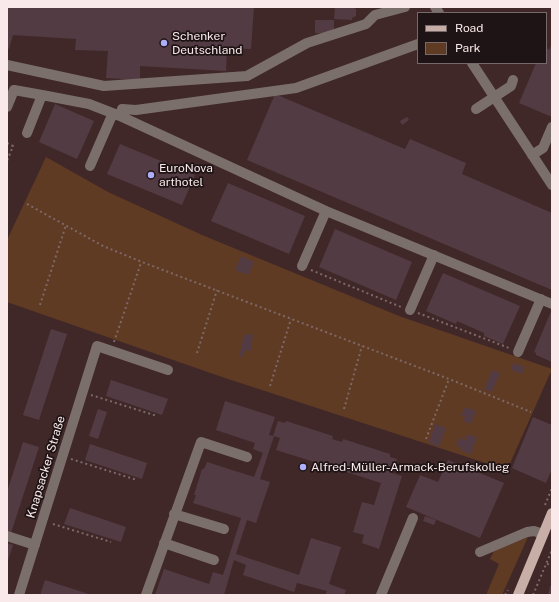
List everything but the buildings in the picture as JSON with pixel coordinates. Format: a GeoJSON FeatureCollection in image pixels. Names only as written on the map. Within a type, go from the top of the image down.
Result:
{"type":"FeatureCollection","features":[{"type":"Feature","properties":{"kind":"main road"},"geometry":{"type":"LineString","coordinates":[[518,595],[552,513]]}},
{"type":"Feature","properties":{"kind":"street"},"geometry":{"type":"LineString","coordinates":[[7,65],[104,86],[247,76],[307,43],[366,24],[375,15],[404,7]]}},
{"type":"Feature","properties":{"kind":"street"},"geometry":{"type":"LineString","coordinates":[[90,166],[116,114],[122,109],[136,110],[296,88],[417,44]]}},
{"type":"Feature","properties":{"kind":"street"},"geometry":{"type":"LineString","coordinates":[[473,64],[552,185]]}},
{"type":"Feature","properties":{"kind":"street"},"geometry":{"type":"LineString","coordinates":[[476,109],[495,98],[511,86],[513,80]]}},
{"type":"Feature","properties":{"kind":"street"},"geometry":{"type":"LineString","coordinates":[[7,107],[14,90],[89,104],[116,114],[326,211],[434,254],[552,304]]}},
{"type":"Feature","properties":{"kind":"street"},"geometry":{"type":"LineString","coordinates":[[27,133],[42,95]]}},
{"type":"Feature","properties":{"kind":"street"},"geometry":{"type":"LineString","coordinates":[[532,155],[543,148],[552,127]]}},
{"type":"Feature","properties":{"kind":"street"},"geometry":{"type":"LineString","coordinates":[[302,266],[326,211]]}},
{"type":"Feature","properties":{"kind":"street"},"geometry":{"type":"LineString","coordinates":[[410,310],[434,254]]}},
{"type":"Feature","properties":{"kind":"street"},"geometry":{"type":"LineString","coordinates":[[518,352],[541,299]]}},
{"type":"Feature","properties":{"kind":"street","name":"Knapsacker Straße"},"geometry":{"type":"LineString","coordinates":[[19,595],[97,346],[111,351]]}},
{"type":"Feature","properties":{"kind":"street"},"geometry":{"type":"LineString","coordinates":[[111,351],[168,370]]}},
{"type":"Feature","properties":{"kind":"street"},"geometry":{"type":"LineString","coordinates":[[146,595],[201,442],[247,458]]}},
{"type":"Feature","properties":{"kind":"street"},"geometry":{"type":"LineString","coordinates":[[174,514],[224,529]]}},
{"type":"Feature","properties":{"kind":"street"},"geometry":{"type":"LineString","coordinates":[[381,595],[413,518]]}},
{"type":"Feature","properties":{"kind":"street"},"geometry":{"type":"LineString","coordinates":[[480,552],[527,532],[534,531],[543,534]]}},
{"type":"Feature","properties":{"kind":"street"},"geometry":{"type":"LineString","coordinates":[[7,536],[35,545]]}},
{"type":"Feature","properties":{"kind":"street"},"geometry":{"type":"LineString","coordinates":[[164,543],[214,560]]}},
{"type":"Feature","properties":{"kind":"path"},"geometry":{"type":"LineString","coordinates":[[7,143],[14,146],[7,161]]}},
{"type":"Feature","properties":{"kind":"path"},"geometry":{"type":"LineString","coordinates":[[27,204],[104,246],[142,262],[449,379],[531,412]]}},
{"type":"Feature","properties":{"kind":"path"},"geometry":{"type":"LineString","coordinates":[[40,305],[66,225]]}},
{"type":"Feature","properties":{"kind":"path"},"geometry":{"type":"LineString","coordinates":[[111,351],[142,262]]}},
{"type":"Feature","properties":{"kind":"path"},"geometry":{"type":"LineString","coordinates":[[197,353],[217,290]]}},
{"type":"Feature","properties":{"kind":"path"},"geometry":{"type":"LineString","coordinates":[[270,386],[292,319]]}},
{"type":"Feature","properties":{"kind":"path"},"geometry":{"type":"LineString","coordinates":[[344,409],[362,346]]}},
{"type":"Feature","properties":{"kind":"path"},"geometry":{"type":"LineString","coordinates":[[426,439],[449,379]]}},
{"type":"Feature","properties":{"kind":"path"},"geometry":{"type":"LineString","coordinates":[[83,392],[157,416]]}},
{"type":"Feature","properties":{"kind":"path"},"geometry":{"type":"LineString","coordinates":[[63,456],[137,480]]}},
{"type":"Feature","properties":{"kind":"path"},"geometry":{"type":"LineString","coordinates":[[42,521],[111,542]]}},
{"type":"Feature","properties":{"kind":"path"},"geometry":{"type":"LineString","coordinates":[[533,595],[552,550]]}},
{"type":"Feature","properties":{"kind":"path"},"geometry":{"type":"LineString","coordinates":[[546,564],[552,565]]}},
{"type":"Feature","properties":{"kind":"green space"},"geometry":{"type":"Polygon","coordinates":[[[46,157],[108,192],[202,235],[399,316],[552,369],[507,470],[222,377],[7,302],[7,240],[46,157]]]}},
{"type":"Feature","properties":{"kind":"green space"},"geometry":{"type":"Polygon","coordinates":[[[528,537],[502,595],[486,595],[499,564],[490,559],[494,551],[528,537]]]}},
{"type":"Feature","properties":{"kind":"place","name":"Schenker Deutschland"},"geometry":{"type":"Point","coordinates":[164,43]}},
{"type":"Feature","properties":{"kind":"place","name":"EuroNova arthotel"},"geometry":{"type":"Point","coordinates":[151,175]}},
{"type":"Feature","properties":{"kind":"place","name":"Alfred-Müller-Armack-Berufskolleg"},"geometry":{"type":"Point","coordinates":[303,467]}}]}
